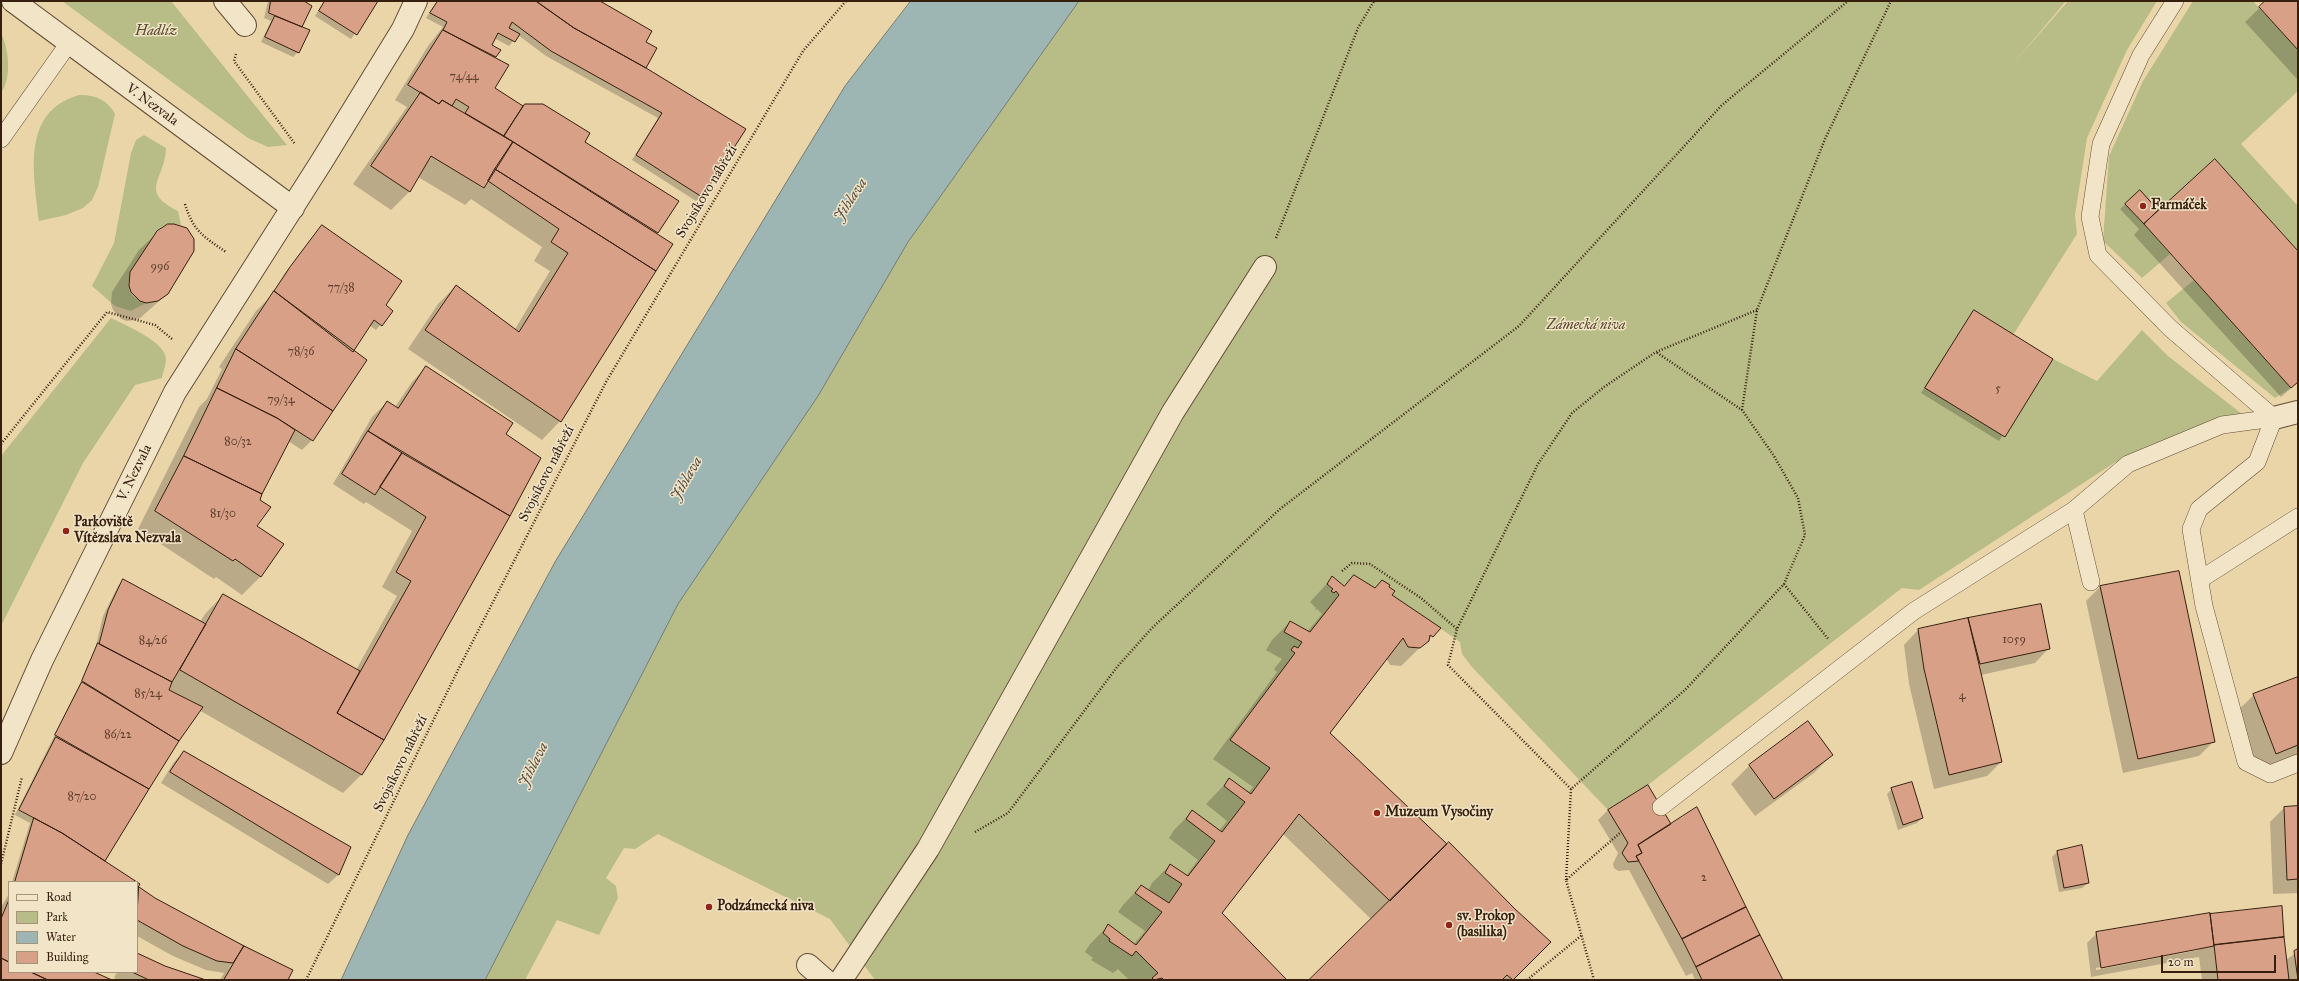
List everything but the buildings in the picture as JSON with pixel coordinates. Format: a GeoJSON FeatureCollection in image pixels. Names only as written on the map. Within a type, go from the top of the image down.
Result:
{"type":"FeatureCollection","features":[{"type":"Feature","properties":{"kind":"street","name":"V. Nezvala"},"geometry":{"type":"LineString","coordinates":[[13,1],[293,208]]}},
{"type":"Feature","properties":{"kind":"street"},"geometry":{"type":"LineString","coordinates":[[225,1],[245,26]]}},
{"type":"Feature","properties":{"kind":"street","name":"V. Nezvala"},"geometry":{"type":"LineString","coordinates":[[1,753],[42,660],[175,392],[293,208],[403,29],[416,1]]}},
{"type":"Feature","properties":{"kind":"street"},"geometry":{"type":"LineString","coordinates":[[841,980],[928,849],[1173,412],[1265,267]]}},
{"type":"Feature","properties":{"kind":"street"},"geometry":{"type":"LineString","coordinates":[[2274,418],[2298,412]]}},
{"type":"Feature","properties":{"kind":"street"},"geometry":{"type":"LineString","coordinates":[[808,965],[825,980]]}},
{"type":"Feature","properties":{"kind":"lane"},"geometry":{"type":"LineString","coordinates":[[2175,1],[2140,55],[2101,144],[2090,217],[2096,247],[2098,255],[2170,328],[2274,418]]}},
{"type":"Feature","properties":{"kind":"lane"},"geometry":{"type":"LineString","coordinates":[[2,140],[69,43]]}},
{"type":"Feature","properties":{"kind":"lane"},"geometry":{"type":"LineString","coordinates":[[1661,807],[1914,612],[2074,510],[2128,464],[2222,425],[2274,418]]}},
{"type":"Feature","properties":{"kind":"lane"},"geometry":{"type":"LineString","coordinates":[[2274,418],[2257,462],[2198,509],[2191,529],[2201,579],[2204,606],[2246,762],[2270,774],[2298,763]]}},
{"type":"Feature","properties":{"kind":"lane"},"geometry":{"type":"LineString","coordinates":[[2074,510],[2091,582]]}},
{"type":"Feature","properties":{"kind":"lane"},"geometry":{"type":"LineString","coordinates":[[2201,579],[2298,517]]}},
{"type":"Feature","properties":{"kind":"path","name":"Svojsíkovo nábřeží"},"geometry":{"type":"LineString","coordinates":[[306,980],[458,670],[606,382],[803,52],[846,1]]}},
{"type":"Feature","properties":{"kind":"path"},"geometry":{"type":"LineString","coordinates":[[1265,267],[1358,28],[1374,1]]}},
{"type":"Feature","properties":{"kind":"path"},"geometry":{"type":"LineString","coordinates":[[974,832],[1008,813],[1117,667],[1152,628],[1280,510],[1519,326],[1722,105],[1848,1]]}},
{"type":"Feature","properties":{"kind":"path"},"geometry":{"type":"LineString","coordinates":[[1742,410],[1757,310],[1825,139],[1891,1]]}},
{"type":"Feature","properties":{"kind":"path"},"geometry":{"type":"LineString","coordinates":[[234,61],[296,145]]}},
{"type":"Feature","properties":{"kind":"path"},"geometry":{"type":"LineString","coordinates":[[185,204],[190,221],[201,234],[228,253]]}},
{"type":"Feature","properties":{"kind":"path"},"geometry":{"type":"LineString","coordinates":[[1571,789],[1448,666],[1457,629],[1538,464],[1572,413],[1604,387],[1656,352],[1757,310]]}},
{"type":"Feature","properties":{"kind":"path"},"geometry":{"type":"LineString","coordinates":[[1,444],[107,312],[155,325],[173,339]]}},
{"type":"Feature","properties":{"kind":"path"},"geometry":{"type":"LineString","coordinates":[[1594,980],[1566,880],[1571,789],[1685,690],[1784,584],[1805,535],[1798,498],[1774,456],[1742,410],[1656,352]]}},
{"type":"Feature","properties":{"kind":"path"},"geometry":{"type":"LineString","coordinates":[[1342,571],[1352,562],[1370,564],[1421,598],[1457,629]]}},
{"type":"Feature","properties":{"kind":"path"},"geometry":{"type":"LineString","coordinates":[[1784,584],[1830,641]]}},
{"type":"Feature","properties":{"kind":"path"},"geometry":{"type":"LineString","coordinates":[[1,864],[23,775]]}},
{"type":"Feature","properties":{"kind":"path"},"geometry":{"type":"LineString","coordinates":[[1566,880],[1621,832]]}},
{"type":"Feature","properties":{"kind":"path"},"geometry":{"type":"LineString","coordinates":[[1527,980],[1582,935]]}},
{"type":"Feature","properties":{"kind":"green space","name":"Hadlíz"},"geometry":{"type":"Polygon","coordinates":[[[62,1],[171,1],[287,145],[268,147],[248,138],[62,1]]]}},
{"type":"Feature","properties":{"kind":"green space","name":"Zámecká niva"},"geometry":{"type":"Polygon","coordinates":[[[1079,1],[2066,1],[2013,64],[2068,1],[2157,1],[2127,50],[2087,138],[2075,215],[2077,234],[2013,335],[1974,310],[1926,388],[2005,437],[2053,359],[2097,381],[2142,330],[2168,356],[2242,414],[2177,437],[2114,463],[1919,590],[1902,588],[1648,785],[1608,810],[1472,667],[1462,654],[1460,642],[1392,595],[1390,585],[1382,580],[1375,588],[1354,575],[1344,586],[1332,576],[1327,584],[1333,589],[1332,591],[1334,593],[1336,591],[1339,595],[1310,632],[1290,621],[1284,632],[1302,642],[1298,648],[1294,646],[1291,650],[1295,653],[1230,740],[1270,768],[1251,794],[1230,778],[1224,786],[1245,802],[1222,832],[1192,811],[1187,819],[1215,841],[1188,876],[1170,864],[1165,873],[1182,884],[1169,903],[1140,885],[1135,893],[1162,912],[1136,945],[1108,924],[1103,933],[1110,939],[1109,941],[1132,956],[1136,951],[1158,973],[1153,978],[1154,980],[875,980],[830,919],[658,834],[635,849],[624,848],[606,878],[616,886],[618,898],[599,935],[557,920],[525,980],[485,980],[678,604],[818,396],[908,242],[1079,1]]]}},
{"type":"Feature","properties":{"kind":"green space"},"geometry":{"type":"Polygon","coordinates":[[[2193,1],[2253,1],[2298,50],[2298,91],[2241,144],[2298,206],[2298,251],[2215,159],[2144,224],[2170,254],[2142,278],[2103,241],[2109,156],[2143,81],[2193,1]]]}},
{"type":"Feature","properties":{"kind":"green space"},"geometry":{"type":"Polygon","coordinates":[[[1,33],[6,47],[8,72],[7,80],[1,93],[1,33]]]}},
{"type":"Feature","properties":{"kind":"green space"},"geometry":{"type":"Polygon","coordinates":[[[79,95],[100,99],[109,105],[115,114],[98,187],[92,200],[83,208],[66,215],[39,221],[34,165],[35,147],[39,130],[47,115],[60,103],[79,95]]]}},
{"type":"Feature","properties":{"kind":"green space"},"geometry":{"type":"Polygon","coordinates":[[[144,135],[166,148],[165,159],[156,191],[159,197],[166,204],[178,211],[181,225],[167,224],[160,228],[152,237],[135,265],[129,280],[129,287],[131,293],[137,299],[146,303],[131,311],[115,306],[92,286],[114,243],[131,153],[136,140],[144,135]]]}},
{"type":"Feature","properties":{"kind":"green space"},"geometry":{"type":"Polygon","coordinates":[[[2194,280],[2291,388],[2275,398],[2181,322],[2166,303],[2194,280]]]}},
{"type":"Feature","properties":{"kind":"green space"},"geometry":{"type":"Polygon","coordinates":[[[111,318],[144,335],[159,346],[166,359],[162,378],[135,385],[83,463],[1,626],[1,456],[111,318]]]}},
{"type":"Feature","properties":{"kind":"water","name":"Jihlava"},"geometry":{"type":"Polygon","coordinates":[[[911,1],[1079,1],[908,242],[818,396],[678,604],[485,980],[341,980],[408,835],[555,562],[845,86],[911,1]]]}},
{"type":"Feature","properties":{"kind":"place","name":"Farmáček"},"geometry":{"type":"Point","coordinates":[2143,206]}},
{"type":"Feature","properties":{"kind":"place","name":"Parkoviště Vítězslava Nezvala"},"geometry":{"type":"Point","coordinates":[66,531]}},
{"type":"Feature","properties":{"kind":"place","name":"Muzeum Vysočiny"},"geometry":{"type":"Point","coordinates":[1377,813]}},
{"type":"Feature","properties":{"kind":"place","name":"Podzámecká niva"},"geometry":{"type":"Point","coordinates":[709,907]}},
{"type":"Feature","properties":{"kind":"place","name":"sv. Prokop (basilika)"},"geometry":{"type":"Point","coordinates":[1449,925]}}]}
